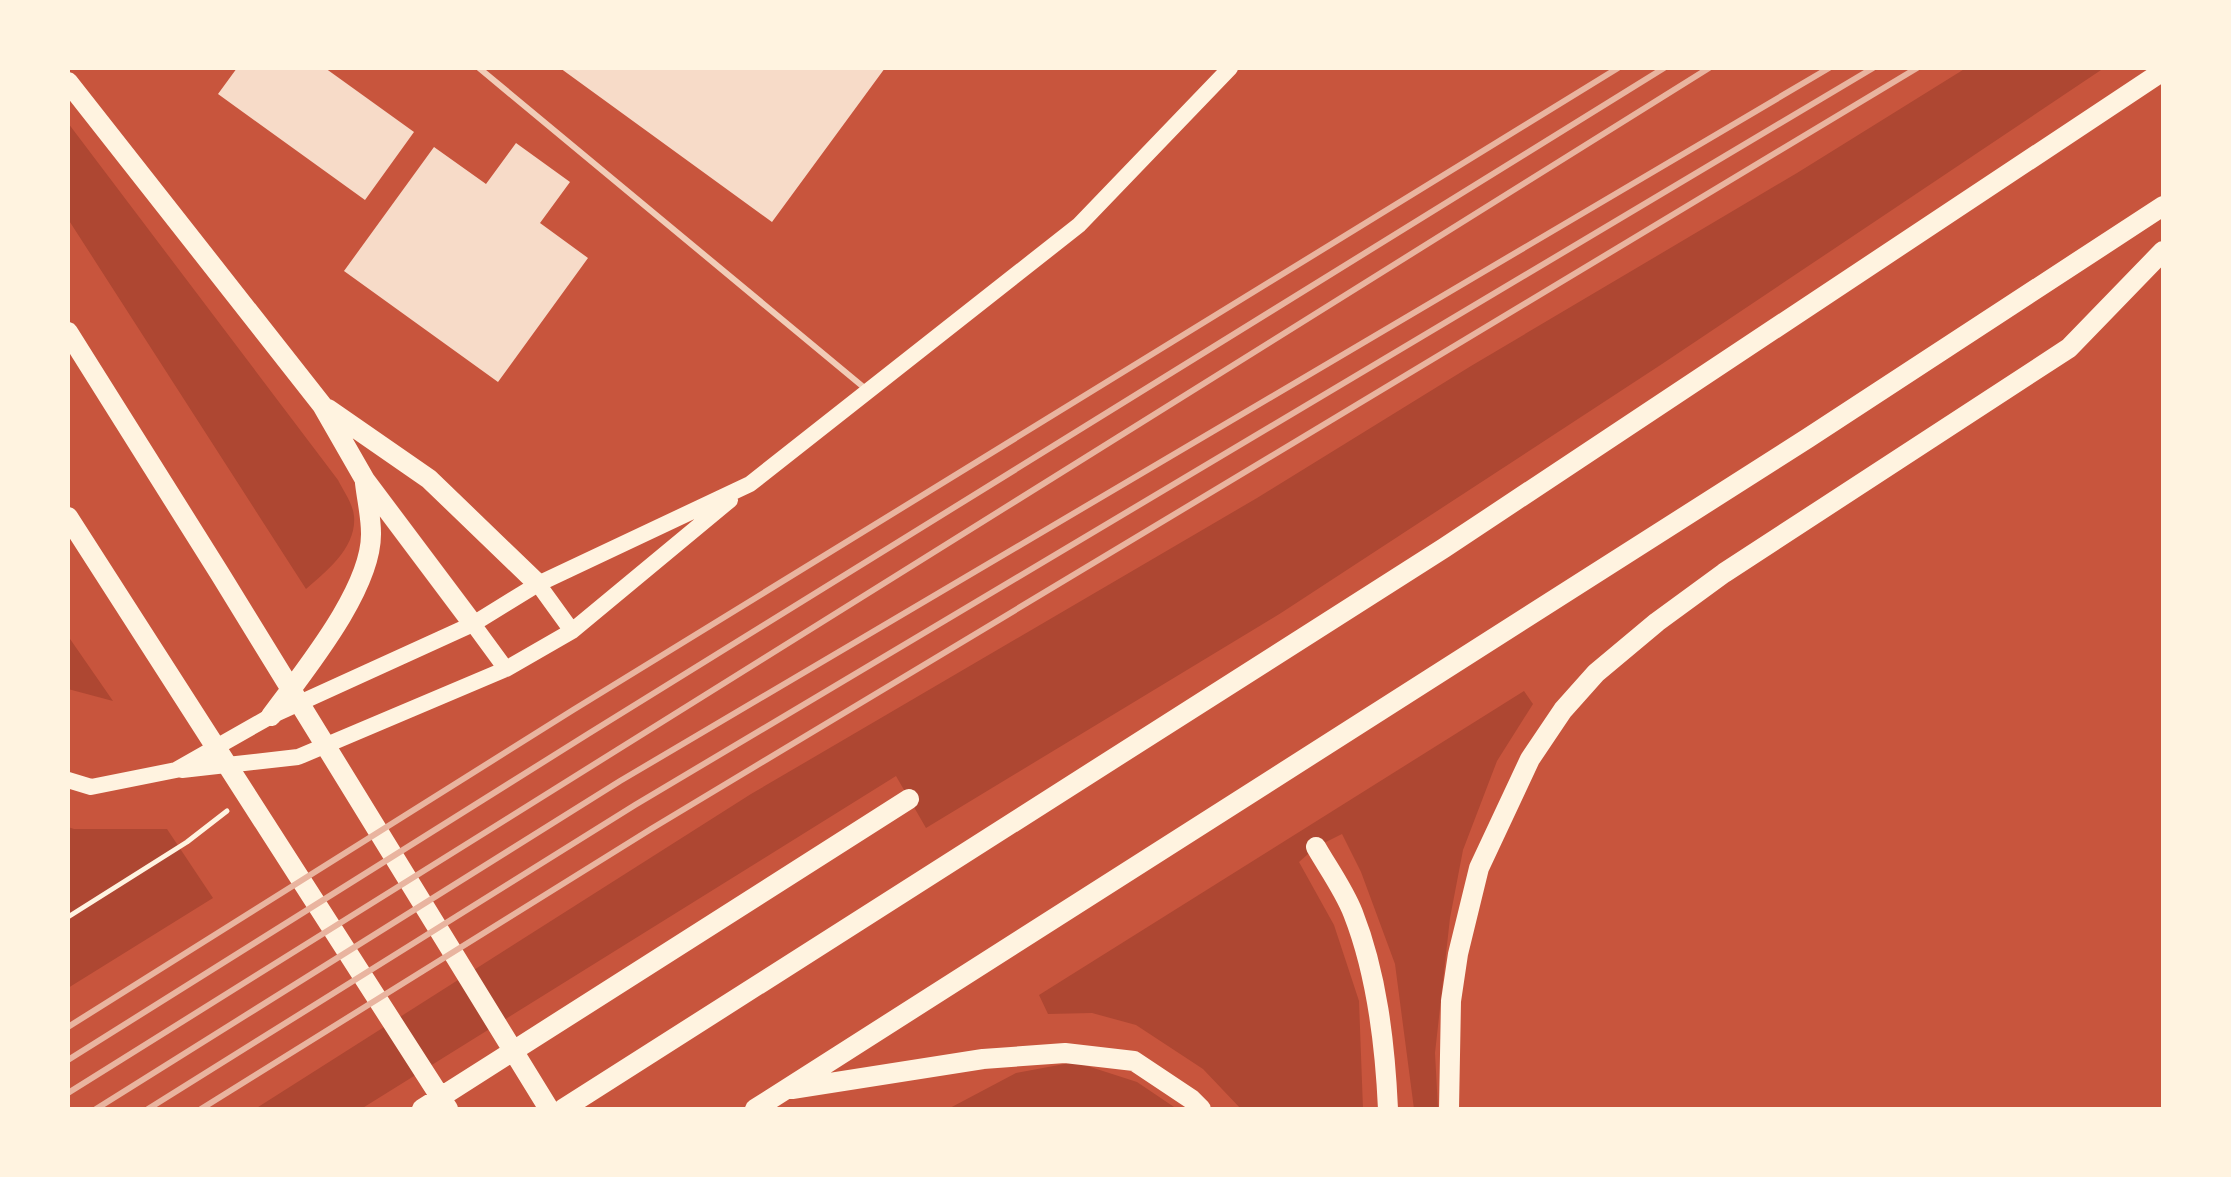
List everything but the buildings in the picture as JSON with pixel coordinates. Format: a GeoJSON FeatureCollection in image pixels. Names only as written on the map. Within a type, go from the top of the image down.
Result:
{"type":"FeatureCollection","features":[{"type":"Feature","properties":{"kind":"main road"},"geometry":{"type":"LineString","coordinates":[[68,780],[91,787],[176,770],[298,757],[506,669],[572,631],[867,390],[1079,225],[1224,70]]}},
{"type":"Feature","properties":{"kind":"main road"},"geometry":{"type":"LineString","coordinates":[[563,1109],[1444,548],[2163,71]]}},
{"type":"Feature","properties":{"kind":"main road"},"geometry":{"type":"LineString","coordinates":[[68,82],[322,405],[365,480],[506,669]]}},
{"type":"Feature","properties":{"kind":"main road"},"geometry":{"type":"LineString","coordinates":[[755,1109],[1782,455],[2163,206]]}},
{"type":"Feature","properties":{"kind":"main road"},"geometry":{"type":"LineString","coordinates":[[1449,1109],[1451,1001],[1458,954],[1479,868],[1530,759],[1563,710],[1596,673],[1712,581],[2069,348],[2163,251]]}},
{"type":"Feature","properties":{"kind":"main road"},"geometry":{"type":"LineString","coordinates":[[68,332],[549,1109]]}},
{"type":"Feature","properties":{"kind":"main road"},"geometry":{"type":"LineString","coordinates":[[322,405],[429,479],[538,584],[572,631]]}},
{"type":"Feature","properties":{"kind":"main road"},"geometry":{"type":"LineString","coordinates":[[271,716],[325,642],[362,579],[372,535],[365,480]]}},
{"type":"Feature","properties":{"kind":"main road"},"geometry":{"type":"LineString","coordinates":[[176,770],[271,716],[473,624],[538,584],[750,484]]}},
{"type":"Feature","properties":{"kind":"main road"},"geometry":{"type":"LineString","coordinates":[[68,517],[448,1109]]}},
{"type":"Feature","properties":{"kind":"main road"},"geometry":{"type":"LineString","coordinates":[[422,1109],[909,799]]}},
{"type":"Feature","properties":{"kind":"main road"},"geometry":{"type":"LineString","coordinates":[[1316,847],[1352,910],[1371,969],[1386,1066],[1388,1109]]}},
{"type":"Feature","properties":{"kind":"main road"},"geometry":{"type":"LineString","coordinates":[[784,1090],[983,1059],[1065,1053],[1134,1061],[1201,1109]]}},
{"type":"Feature","properties":{"kind":"lane"},"geometry":{"type":"LineString","coordinates":[[479,68],[867,390]]}},
{"type":"Feature","properties":{"kind":"path"},"geometry":{"type":"LineString","coordinates":[[68,917],[187,842],[236,804]]}},
{"type":"Feature","properties":{"kind":"shaded area"},"geometry":{"type":"Polygon","coordinates":[[[1966,68],[2104,68],[1662,364],[1281,613],[926,828],[896,776],[361,1109],[255,1109],[751,794],[1257,498],[1966,68]]]}},
{"type":"Feature","properties":{"kind":"shaded area"},"geometry":{"type":"Polygon","coordinates":[[[68,123],[348,497],[354,516],[351,538],[339,557],[306,589],[68,219],[68,123]]]}},
{"type":"Feature","properties":{"kind":"shaded area"},"geometry":{"type":"Polygon","coordinates":[[[68,636],[113,701],[68,689],[68,636]]]}},
{"type":"Feature","properties":{"kind":"shaded area"},"geometry":{"type":"Polygon","coordinates":[[[1524,691],[1533,704],[1497,761],[1463,850],[1450,918],[1435,1053],[1438,1109],[1414,1109],[1395,964],[1361,872],[1342,834],[1316,847],[1299,862],[1334,925],[1359,1001],[1363,1109],[1241,1109],[1203,1069],[1136,1025],[1092,1013],[1048,1014],[1039,995],[1524,691]]]}},
{"type":"Feature","properties":{"kind":"shaded area"},"geometry":{"type":"Polygon","coordinates":[[[68,827],[167,829],[213,898],[68,988],[68,827]]]}},
{"type":"Feature","properties":{"kind":"shaded area"},"geometry":{"type":"Polygon","coordinates":[[[1075,1062],[1137,1082],[1177,1109],[948,1109],[1016,1073],[1075,1062]]]}},
{"type":"Feature","properties":{"kind":"railway"},"geometry":{"type":"LineString","coordinates":[[68,1027],[573,710],[1618,68]]}},
{"type":"Feature","properties":{"kind":"railway"},"geometry":{"type":"LineString","coordinates":[[68,1060],[1664,68]]}},
{"type":"Feature","properties":{"kind":"railway"},"geometry":{"type":"LineString","coordinates":[[68,1093],[1709,68]]}},
{"type":"Feature","properties":{"kind":"railway"},"geometry":{"type":"LineString","coordinates":[[96,1109],[620,781],[1829,68]]}},
{"type":"Feature","properties":{"kind":"railway"},"geometry":{"type":"LineString","coordinates":[[148,1109],[635,805],[1873,68]]}},
{"type":"Feature","properties":{"kind":"railway"},"geometry":{"type":"LineString","coordinates":[[201,1109],[651,829],[1917,68]]}}]}
